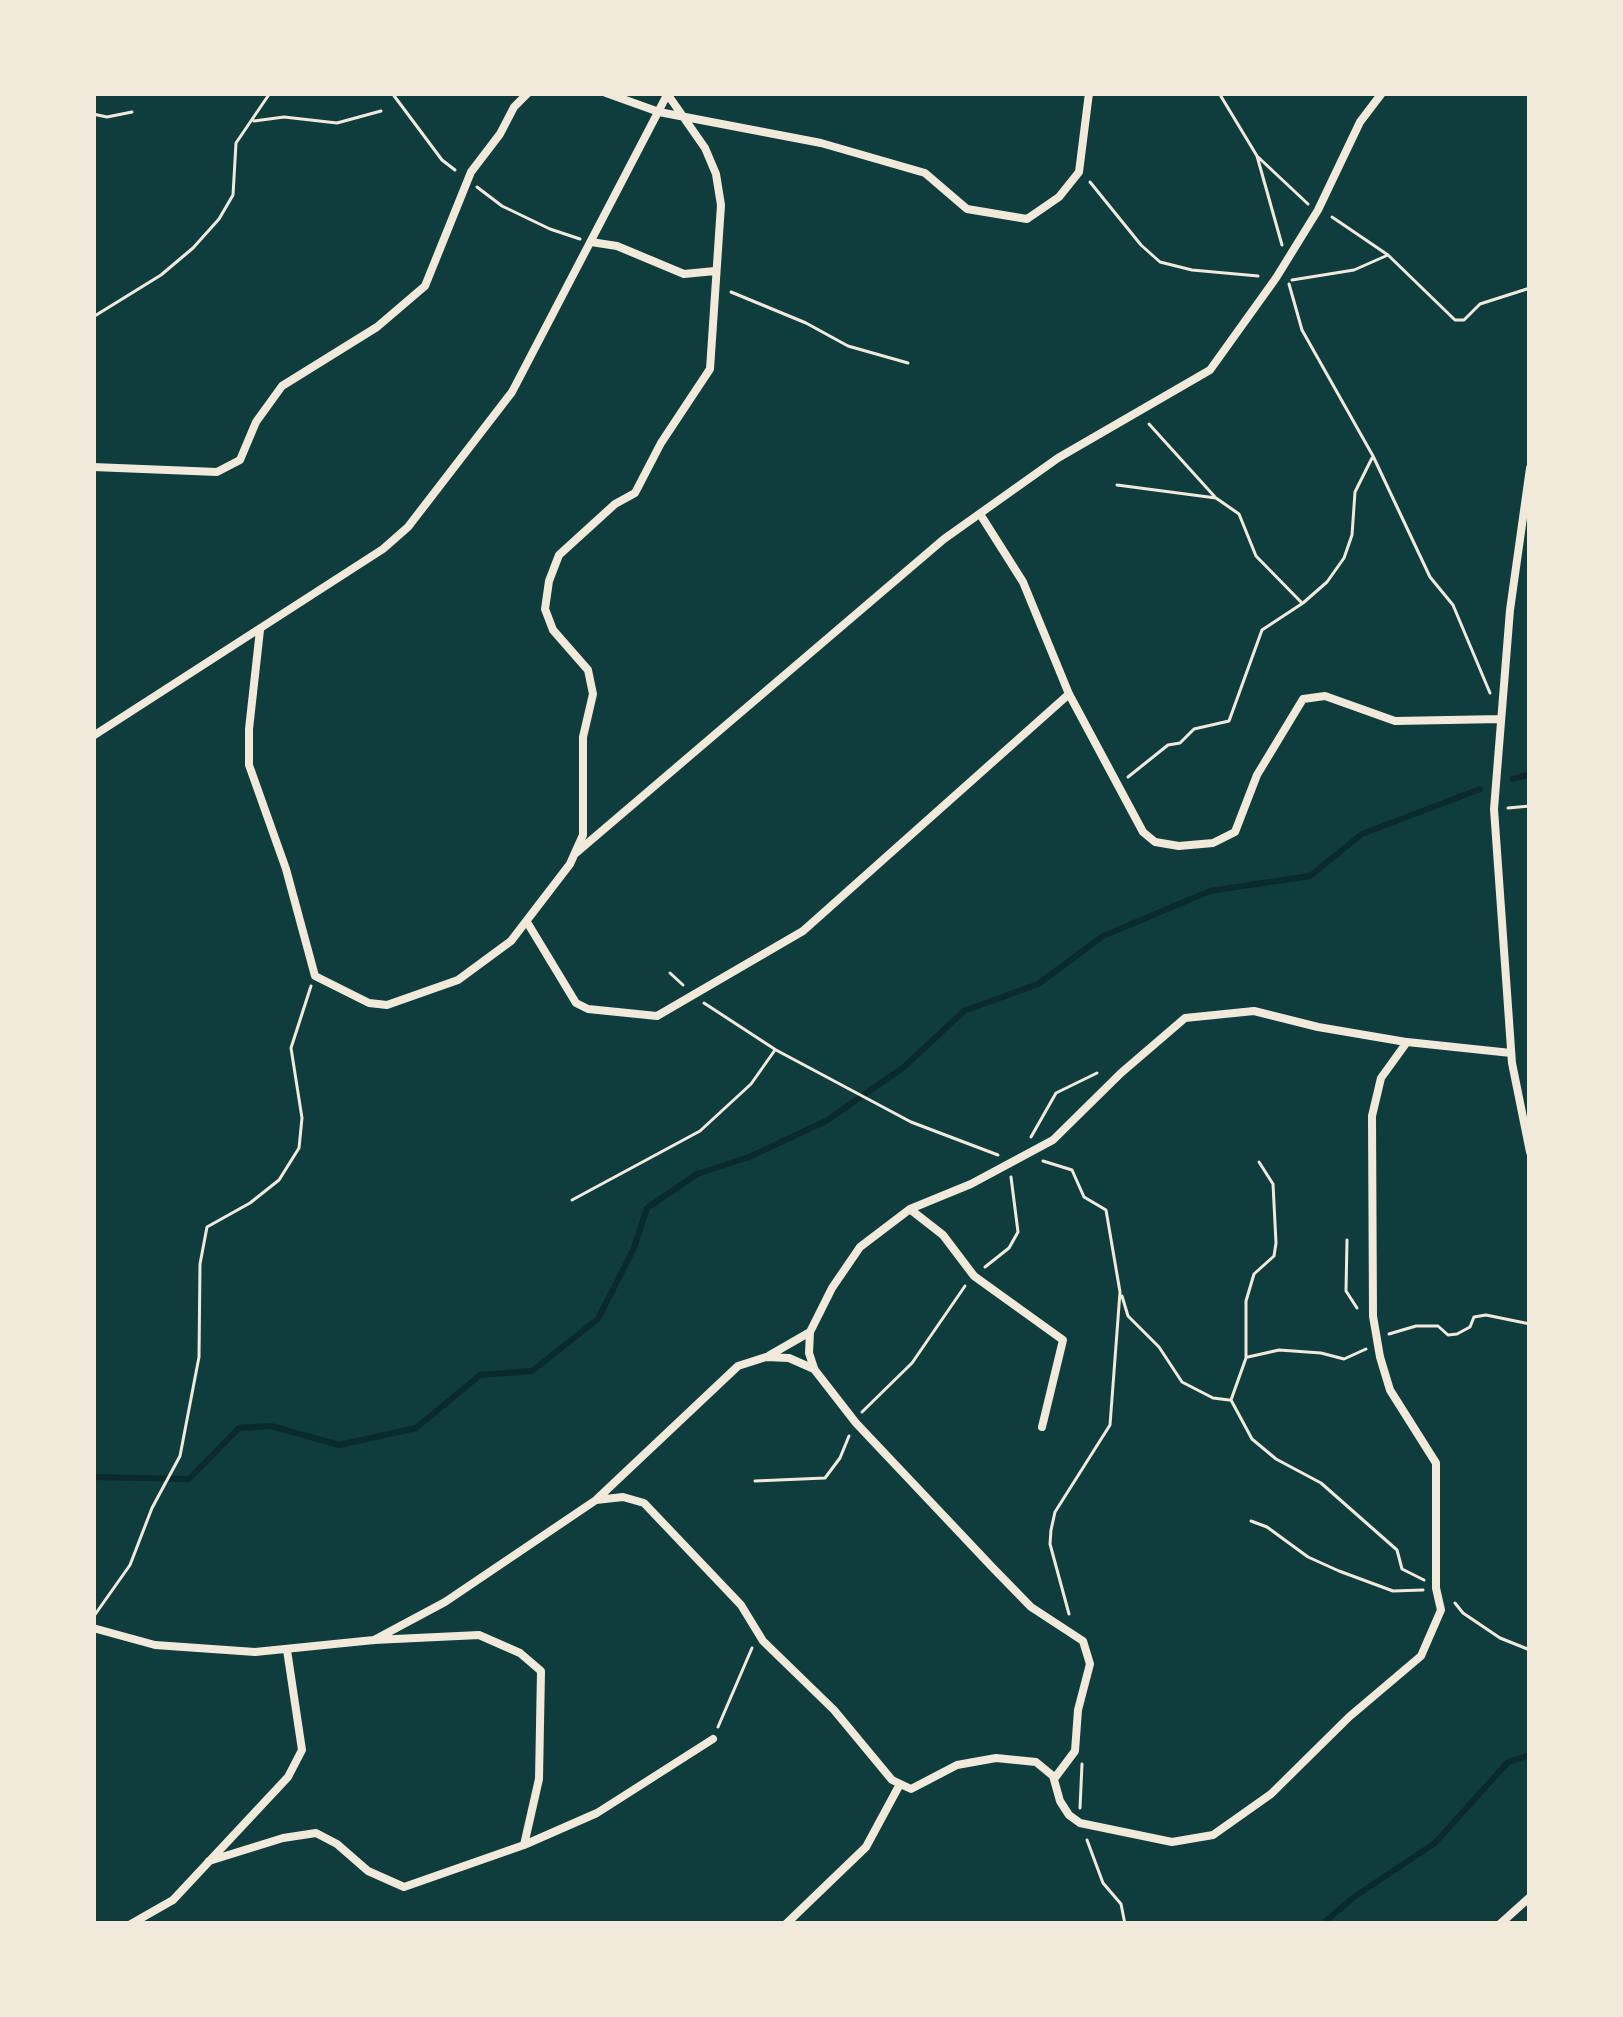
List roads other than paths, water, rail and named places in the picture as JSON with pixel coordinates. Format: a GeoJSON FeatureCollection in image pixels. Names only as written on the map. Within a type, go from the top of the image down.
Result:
{"type":"FeatureCollection","features":[{"type":"Feature","properties":{"kind":"street"},"geometry":{"type":"LineString","coordinates":[[93,467],[217,472],[240,460],[256,422],[282,386],[377,327],[425,286],[471,172],[514,106],[528,93]]}},
{"type":"Feature","properties":{"kind":"street"},"geometry":{"type":"LineString","coordinates":[[606,93],[659,112],[820,143],[925,173],[967,209],[1028,219],[1059,197],[1079,172],[1089,93]]}},
{"type":"Feature","properties":{"kind":"street"},"geometry":{"type":"LineString","coordinates":[[574,854],[944,539],[1058,458],[1210,370],[1276,278],[1318,210],[1360,122],[1382,93]]}},
{"type":"Feature","properties":{"kind":"street"},"geometry":{"type":"LineString","coordinates":[[93,736],[383,549],[436,495],[512,392],[668,94]]}},
{"type":"Feature","properties":{"kind":"street"},"geometry":{"type":"LineString","coordinates":[[260,630],[249,765],[286,869],[315,976],[369,1003],[387,1006],[458,980],[511,941],[583,836],[583,737],[593,694],[588,670],[553,629],[545,609],[559,555],[615,504],[635,493],[661,443],[710,369],[722,205],[705,148],[668,94]]}},
{"type":"Feature","properties":{"kind":"street"},"geometry":{"type":"LineString","coordinates":[[591,242],[617,246],[684,274],[715,276]]}},
{"type":"Feature","properties":{"kind":"street"},"geometry":{"type":"LineString","coordinates":[[1530,468],[1510,610],[1494,809],[1511,1053],[1526,1110],[1530,1152]]}},
{"type":"Feature","properties":{"kind":"street"},"geometry":{"type":"LineString","coordinates":[[980,514],[1023,582],[1069,694],[1143,832],[1155,842],[1180,847],[1213,843],[1235,832],[1257,775],[1303,699],[1325,696],[1395,721],[1501,718]]}},
{"type":"Feature","properties":{"kind":"street"},"geometry":{"type":"LineString","coordinates":[[527,922],[576,1003],[588,1009],[657,1016],[803,931],[1069,694]]}},
{"type":"Feature","properties":{"kind":"street"},"geometry":{"type":"LineString","coordinates":[[1054,1779],[1075,1751],[1078,1710],[1090,1664],[1083,1641],[1031,1606],[856,1423],[814,1369],[810,1332],[832,1288],[860,1247],[910,1209],[971,1184],[1053,1140],[1185,1018],[1254,1011],[1407,1042],[1511,1053]]}},
{"type":"Feature","properties":{"kind":"street"},"geometry":{"type":"LineString","coordinates":[[596,1500],[623,1497],[644,1503],[741,1604],[763,1641],[834,1710],[892,1780],[911,1789],[957,1765],[996,1758],[1036,1762],[1054,1779],[1069,1816],[1080,1823],[1172,1842],[1213,1835],[1271,1794],[1420,1656],[1441,1610],[1436,1588],[1436,1463],[1390,1390],[1373,1316],[1372,1116],[1381,1078],[1407,1042]]}},
{"type":"Feature","properties":{"kind":"street"},"geometry":{"type":"LineString","coordinates":[[910,1209],[943,1235],[974,1276],[1063,1340],[1042,1427]]}},
{"type":"Feature","properties":{"kind":"street"},"geometry":{"type":"LineString","coordinates":[[374,1640],[445,1602],[596,1500],[737,1366],[766,1357],[810,1332]]}},
{"type":"Feature","properties":{"kind":"street"},"geometry":{"type":"LineString","coordinates":[[766,1357],[789,1358],[814,1369]]}},
{"type":"Feature","properties":{"kind":"street"},"geometry":{"type":"LineString","coordinates":[[93,1628],[155,1645],[255,1652],[479,1635],[520,1653],[541,1671],[539,1779],[524,1845]]}},
{"type":"Feature","properties":{"kind":"street"},"geometry":{"type":"LineString","coordinates":[[131,1924],[173,1900],[288,1777],[302,1750],[287,1650]]}},
{"type":"Feature","properties":{"kind":"street"},"geometry":{"type":"LineString","coordinates":[[209,1861],[316,1833],[368,1871],[404,1887],[524,1845],[597,1813],[713,1739]]}},
{"type":"Feature","properties":{"kind":"street"},"geometry":{"type":"LineString","coordinates":[[785,1924],[866,1847],[900,1784]]}},
{"type":"Feature","properties":{"kind":"street"},"geometry":{"type":"LineString","coordinates":[[1500,1924],[1530,1897]]}},
{"type":"Feature","properties":{"kind":"waterway"},"geometry":{"type":"LineString","coordinates":[[1513,779],[1530,774]]}},
{"type":"Feature","properties":{"kind":"waterway"},"geometry":{"type":"LineString","coordinates":[[93,1477],[189,1479],[239,1428],[271,1426],[339,1445],[416,1428],[480,1375],[532,1371],[598,1319],[634,1248],[647,1208],[697,1174],[749,1157],[826,1121],[904,1067],[964,1011],[1038,984],[1103,936],[1210,891],[1310,876],[1362,834],[1480,789]]}},
{"type":"Feature","properties":{"kind":"waterway"},"geometry":{"type":"LineString","coordinates":[[1322,1924],[1435,1843],[1508,1762],[1530,1755]]}}]}
